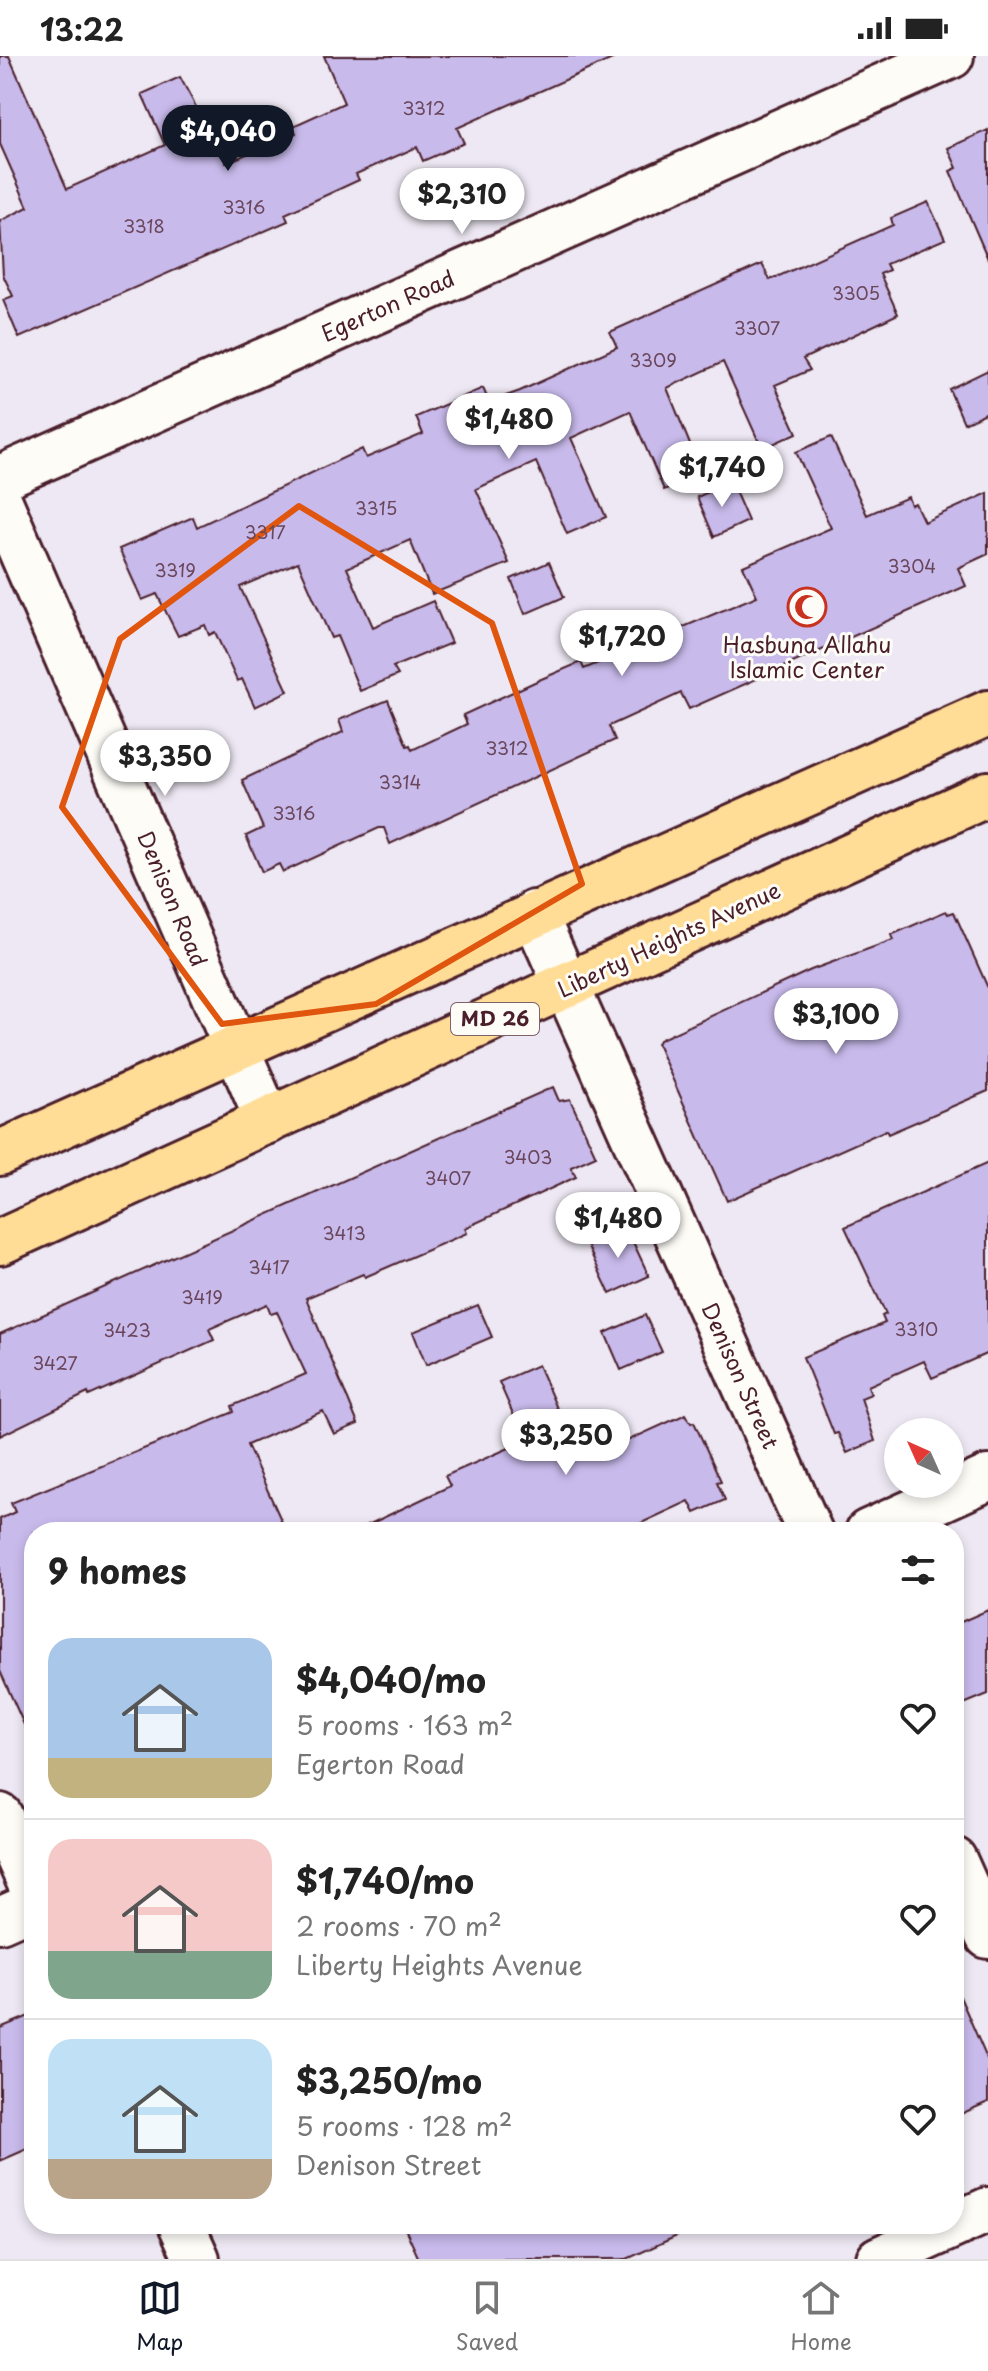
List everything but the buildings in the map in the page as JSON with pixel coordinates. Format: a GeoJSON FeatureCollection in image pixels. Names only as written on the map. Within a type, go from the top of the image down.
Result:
{"type":"FeatureCollection","features":[{"type":"Feature","properties":{"kind":"main road"},"geometry":{"type":"LineString","coordinates":[[0,1153],[988,713]]}},
{"type":"Feature","properties":{"kind":"main road","name":"Liberty Heights Avenue"},"geometry":{"type":"LineString","coordinates":[[0,1242],[988,794]]}},
{"type":"Feature","properties":{"kind":"street","name":"Egerton Road"},"geometry":{"type":"LineString","coordinates":[[0,478],[951,56]]}},
{"type":"Feature","properties":{"kind":"street","name":"Denison Road"},"geometry":{"type":"LineString","coordinates":[[0,502],[268,1121]]}},
{"type":"Feature","properties":{"kind":"street","name":"Denison Street"},"geometry":{"type":"LineString","coordinates":[[534,913],[806,1522]]}},
{"type":"Feature","properties":{"kind":"street"},"geometry":{"type":"LineString","coordinates":[[890,1522],[988,1478]]}},
{"type":"Feature","properties":{"kind":"street"},"geometry":{"type":"LineString","coordinates":[[0,1816],[24,1870]]}},
{"type":"Feature","properties":{"kind":"street"},"geometry":{"type":"LineString","coordinates":[[964,1882],[988,1936]]}},
{"type":"Feature","properties":{"kind":"street"},"geometry":{"type":"LineString","coordinates":[[0,1920],[24,1909]]}},
{"type":"Feature","properties":{"kind":"street"},"geometry":{"type":"LineString","coordinates":[[964,2221],[988,2210]]}},
{"type":"Feature","properties":{"kind":"street"},"geometry":{"type":"LineString","coordinates":[[186,2234],[197,2259]]}},
{"type":"Feature","properties":{"kind":"street"},"geometry":{"type":"LineString","coordinates":[[879,2259],[935,2234]]}},
{"type":"Feature","properties":{"kind":"highlighted area"},"geometry":{"type":"Polygon","coordinates":[[[299,506],[492,623],[582,884],[376,1004],[222,1024],[62,807],[120,639],[299,506]]]}},
{"type":"Feature","properties":{"kind":"place","name":"Hasbuna Allahu Islamic Center"},"geometry":{"type":"Point","coordinates":[807,607]}}]}
